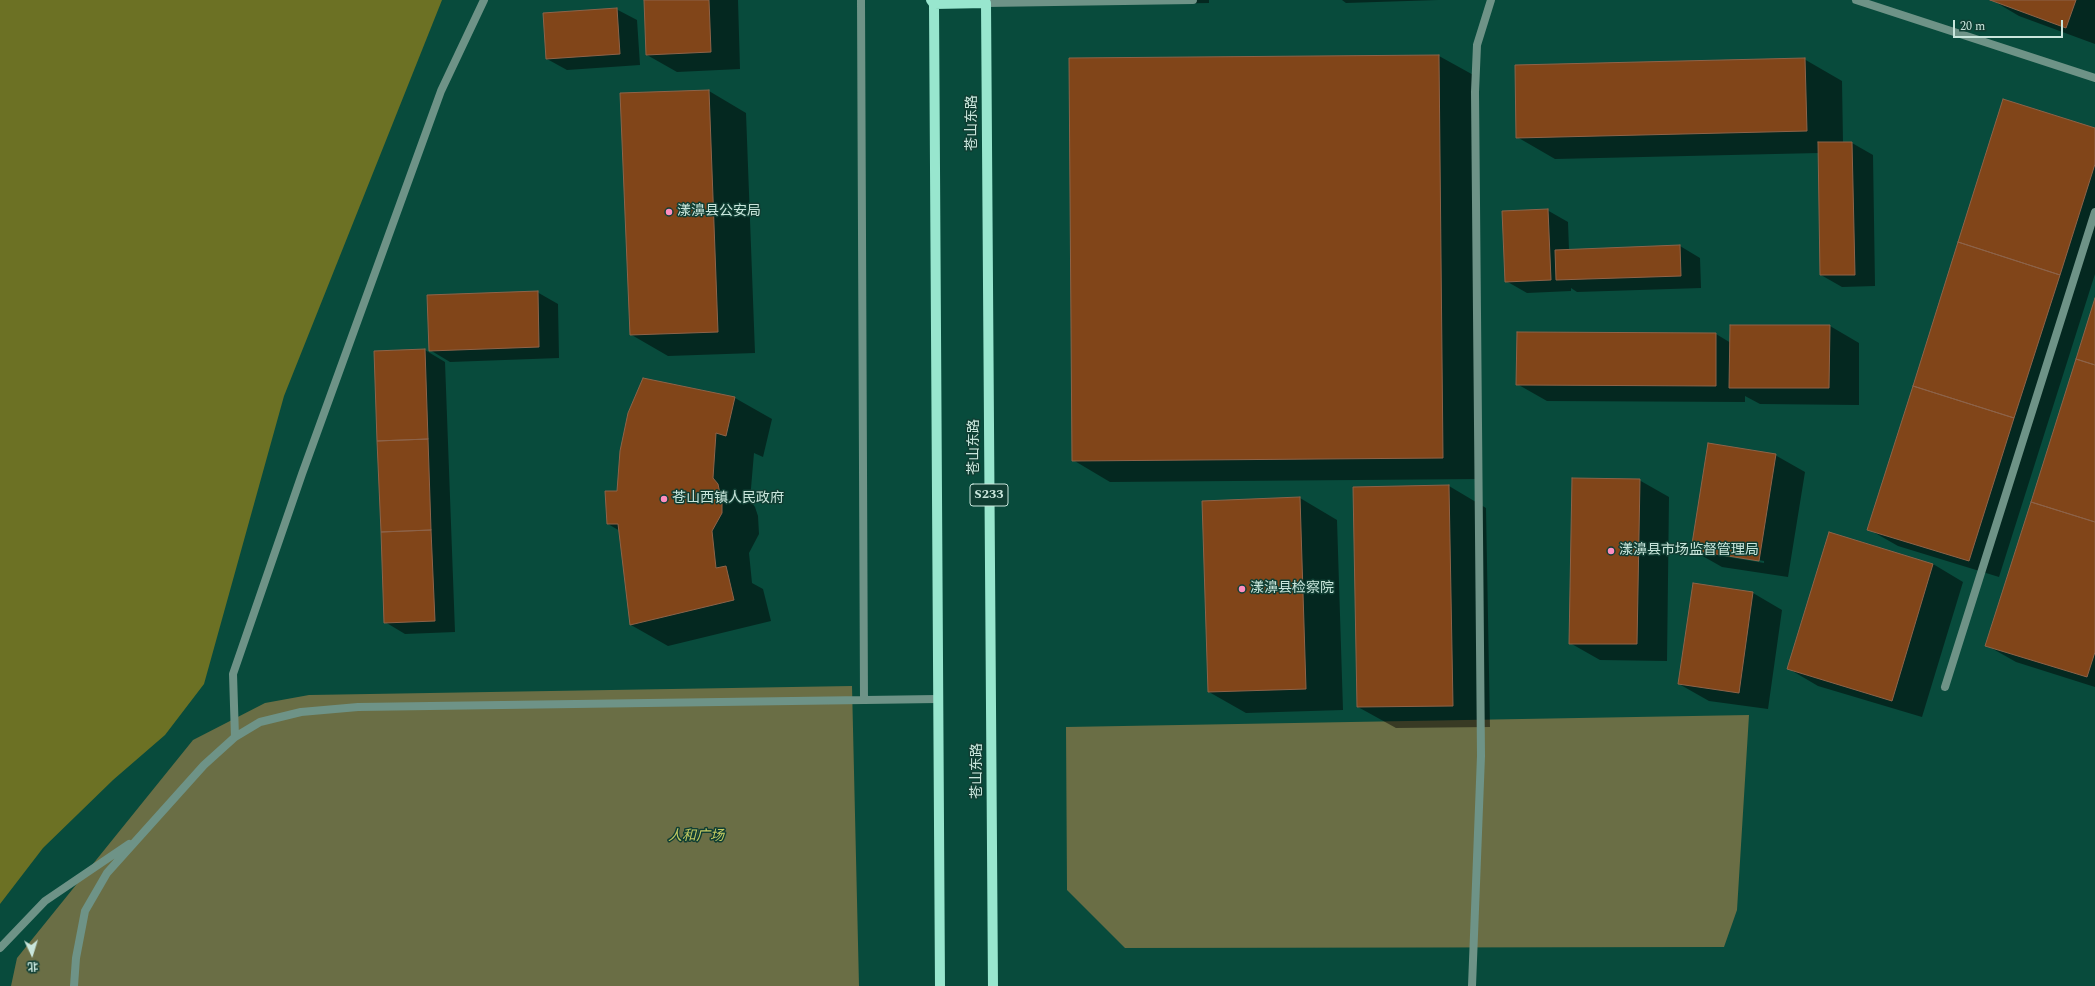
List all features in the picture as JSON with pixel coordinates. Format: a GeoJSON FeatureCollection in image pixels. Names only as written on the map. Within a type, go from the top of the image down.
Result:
{"type":"FeatureCollection","features":[{"type":"Feature","properties":{"kind":"main road"},"geometry":{"type":"LineString","coordinates":[[940,986],[933,2],[986,3]]}},
{"type":"Feature","properties":{"kind":"main road","name":"苍山东路"},"geometry":{"type":"LineString","coordinates":[[986,3],[993,986]]}},
{"type":"Feature","properties":{"kind":"street"},"geometry":{"type":"LineString","coordinates":[[235,737],[233,674],[302,474],[439,98],[484,0]]}},
{"type":"Feature","properties":{"kind":"street"},"geometry":{"type":"LineString","coordinates":[[861,0],[864,700]]}},
{"type":"Feature","properties":{"kind":"street"},"geometry":{"type":"LineString","coordinates":[[986,3],[1193,0]]}},
{"type":"Feature","properties":{"kind":"street"},"geometry":{"type":"LineString","coordinates":[[1472,986],[1481,756],[1475,92],[1477,45],[1491,0]]}},
{"type":"Feature","properties":{"kind":"street"},"geometry":{"type":"LineString","coordinates":[[1856,0],[2095,78]]}},
{"type":"Feature","properties":{"kind":"street"},"geometry":{"type":"LineString","coordinates":[[1945,687],[2095,212]]}},
{"type":"Feature","properties":{"kind":"street"},"geometry":{"type":"LineString","coordinates":[[74,986],[76,958],[85,911],[107,873],[204,765],[235,737],[260,722],[301,712],[358,707],[937,699]]}},
{"type":"Feature","properties":{"kind":"street"},"geometry":{"type":"LineString","coordinates":[[0,948],[45,901],[141,835]]}},
{"type":"Feature","properties":{"kind":"green space"},"geometry":{"type":"Polygon","coordinates":[[[0,0],[442,0],[284,396],[204,684],[165,735],[113,780],[43,848],[0,904],[0,0]]]}},
{"type":"Feature","properties":{"kind":"green space","name":"人和广场"},"geometry":{"type":"Polygon","coordinates":[[[852,686],[859,986],[11,986],[17,958],[193,740],[265,703],[309,695],[852,686]]]}},
{"type":"Feature","properties":{"kind":"green space"},"geometry":{"type":"Polygon","coordinates":[[[1749,715],[1737,910],[1724,947],[1125,948],[1067,890],[1066,727],[1749,715]]]}},
{"type":"Feature","properties":{"kind":"building"},"geometry":{"type":"Polygon","coordinates":[[[644,0],[709,0],[711,52],[646,55],[644,0]]]}},
{"type":"Feature","properties":{"kind":"building"},"geometry":{"type":"Polygon","coordinates":[[[1990,0],[2076,0],[2066,28],[1990,0]]]}},
{"type":"Feature","properties":{"kind":"building"},"geometry":{"type":"Polygon","coordinates":[[[617,8],[620,54],[546,59],[543,13],[617,8]]]}},
{"type":"Feature","properties":{"kind":"building"},"geometry":{"type":"Polygon","coordinates":[[[1439,55],[1443,458],[1072,461],[1069,58],[1439,55]]]}},
{"type":"Feature","properties":{"kind":"building"},"geometry":{"type":"Polygon","coordinates":[[[1805,58],[1807,131],[1516,138],[1515,65],[1805,58]]]}},
{"type":"Feature","properties":{"kind":"building","name":"漾濞县公安局"},"geometry":{"type":"Polygon","coordinates":[[[709,90],[718,332],[630,335],[620,93],[709,90]]]}},
{"type":"Feature","properties":{"kind":"building"},"geometry":{"type":"Polygon","coordinates":[[[2003,99],[2095,128],[2095,164],[2060,275],[1958,242],[2003,99]]]}},
{"type":"Feature","properties":{"kind":"building"},"geometry":{"type":"Polygon","coordinates":[[[1818,142],[1852,142],[1855,275],[1820,275],[1818,142]]]}},
{"type":"Feature","properties":{"kind":"building"},"geometry":{"type":"Polygon","coordinates":[[[1548,209],[1551,280],[1505,282],[1502,211],[1548,209]]]}},
{"type":"Feature","properties":{"kind":"building"},"geometry":{"type":"Polygon","coordinates":[[[1958,242],[2060,275],[2014,418],[1913,386],[1958,242]]]}},
{"type":"Feature","properties":{"kind":"building"},"geometry":{"type":"Polygon","coordinates":[[[1680,245],[1681,276],[1556,280],[1555,250],[1680,245]]]}},
{"type":"Feature","properties":{"kind":"building"},"geometry":{"type":"Polygon","coordinates":[[[538,291],[539,347],[429,351],[427,295],[538,291]]]}},
{"type":"Feature","properties":{"kind":"building"},"geometry":{"type":"Polygon","coordinates":[[[2095,298],[2095,365],[2076,359],[2095,298]]]}},
{"type":"Feature","properties":{"kind":"building"},"geometry":{"type":"Polygon","coordinates":[[[1730,325],[1830,325],[1829,388],[1729,388],[1730,325]]]}},
{"type":"Feature","properties":{"kind":"building"},"geometry":{"type":"Polygon","coordinates":[[[1517,332],[1716,333],[1716,386],[1516,385],[1517,332]]]}},
{"type":"Feature","properties":{"kind":"building"},"geometry":{"type":"Polygon","coordinates":[[[425,349],[428,439],[377,441],[374,351],[425,349]]]}},
{"type":"Feature","properties":{"kind":"building"},"geometry":{"type":"Polygon","coordinates":[[[2076,359],[2095,365],[2095,522],[2031,502],[2076,359]]]}},
{"type":"Feature","properties":{"kind":"building","name":"苍山西镇人民政府"},"geometry":{"type":"Polygon","coordinates":[[[643,378],[735,397],[726,436],[716,433],[713,478],[718,484],[722,504],[722,513],[712,531],[716,568],[726,566],[734,600],[630,625],[618,524],[607,524],[605,491],[617,491],[620,451],[628,413],[643,378]]]}},
{"type":"Feature","properties":{"kind":"building"},"geometry":{"type":"Polygon","coordinates":[[[1913,386],[2014,418],[1969,561],[1867,530],[1913,386]]]}},
{"type":"Feature","properties":{"kind":"building"},"geometry":{"type":"Polygon","coordinates":[[[428,439],[431,530],[381,532],[377,441],[428,439]]]}},
{"type":"Feature","properties":{"kind":"building"},"geometry":{"type":"Polygon","coordinates":[[[1708,443],[1776,454],[1759,561],[1691,550],[1708,443]]]}},
{"type":"Feature","properties":{"kind":"building"},"geometry":{"type":"Polygon","coordinates":[[[1572,478],[1640,479],[1637,644],[1569,644],[1572,478]]]}},
{"type":"Feature","properties":{"kind":"building"},"geometry":{"type":"Polygon","coordinates":[[[1449,485],[1453,706],[1357,707],[1353,487],[1449,485]]]}},
{"type":"Feature","properties":{"kind":"building"},"geometry":{"type":"Polygon","coordinates":[[[1300,497],[1306,689],[1208,692],[1202,501],[1300,497]]]}},
{"type":"Feature","properties":{"kind":"building"},"geometry":{"type":"Polygon","coordinates":[[[2031,502],[2095,522],[2095,652],[2087,677],[1985,646],[2031,502]]]}},
{"type":"Feature","properties":{"kind":"building"},"geometry":{"type":"Polygon","coordinates":[[[431,530],[435,621],[384,623],[381,532],[431,530]]]}},
{"type":"Feature","properties":{"kind":"building"},"geometry":{"type":"Polygon","coordinates":[[[1829,532],[1933,564],[1892,701],[1787,669],[1829,532]]]}},
{"type":"Feature","properties":{"kind":"building"},"geometry":{"type":"Polygon","coordinates":[[[1693,583],[1753,592],[1739,693],[1678,684],[1693,583]]]}},
{"type":"Feature","properties":{"kind":"place","name":"漾濞县公安局"},"geometry":{"type":"Point","coordinates":[669,212]}},
{"type":"Feature","properties":{"kind":"place","name":"苍山西镇人民政府"},"geometry":{"type":"Point","coordinates":[664,499]}},
{"type":"Feature","properties":{"kind":"place","name":"漾濞县市场监督管理局"},"geometry":{"type":"Point","coordinates":[1611,551]}},
{"type":"Feature","properties":{"kind":"place","name":"漾濞县检察院"},"geometry":{"type":"Point","coordinates":[1242,589]}}]}
